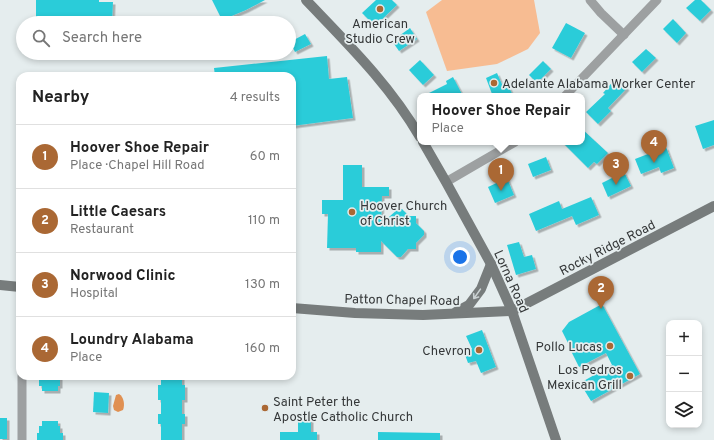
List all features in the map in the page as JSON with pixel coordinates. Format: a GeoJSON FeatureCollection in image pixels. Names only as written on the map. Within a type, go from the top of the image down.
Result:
{"type":"FeatureCollection","features":[{"type":"Feature","properties":{"kind":"street"},"geometry":{"type":"LineString","coordinates":[[306,0],[385,84],[417,132]]}},
{"type":"Feature","properties":{"kind":"street"},"geometry":{"type":"LineString","coordinates":[[590,0],[624,35]]}},
{"type":"Feature","properties":{"kind":"street"},"geometry":{"type":"LineString","coordinates":[[568,93],[657,0]]}},
{"type":"Feature","properties":{"kind":"street","name":"Lorna Road"},"geometry":{"type":"LineString","coordinates":[[425,145],[491,264],[512,311],[556,440]]}},
{"type":"Feature","properties":{"kind":"street"},"geometry":{"type":"LineString","coordinates":[[446,182],[510,145]]}},
{"type":"Feature","properties":{"kind":"street","name":"Rocky Ridge Road"},"geometry":{"type":"LineString","coordinates":[[512,311],[714,206]]}},
{"type":"Feature","properties":{"kind":"street"},"geometry":{"type":"LineString","coordinates":[[452,313],[469,305],[481,289],[491,264]]}},
{"type":"Feature","properties":{"kind":"street"},"geometry":{"type":"LineString","coordinates":[[0,285],[16,287]]}},
{"type":"Feature","properties":{"kind":"street","name":"Patton Chapel Road"},"geometry":{"type":"LineString","coordinates":[[296,308],[355,313],[423,315],[512,311]]}},
{"type":"Feature","properties":{"kind":"street"},"geometry":{"type":"LineString","coordinates":[[22,380],[22,440]]}},
{"type":"Feature","properties":{"kind":"shaded area"},"geometry":{"type":"Polygon","coordinates":[[[442,0],[534,0],[540,33],[528,49],[497,64],[447,71],[426,12],[442,0]]]}},
{"type":"Feature","properties":{"kind":"shaded area"},"geometry":{"type":"Polygon","coordinates":[[[119,394],[124,401],[124,406],[123,410],[118,412],[114,410],[113,406],[116,395],[119,394]]]}},
{"type":"Feature","properties":{"kind":"building"},"geometry":{"type":"Polygon","coordinates":[[[36,0],[99,0],[99,2],[113,2],[112,16],[36,16],[36,0]]]}},
{"type":"Feature","properties":{"kind":"building"},"geometry":{"type":"Polygon","coordinates":[[[212,0],[265,0],[232,16],[220,16],[212,0]]]}},
{"type":"Feature","properties":{"kind":"building","name":"American Studio Crew"},"geometry":{"type":"Polygon","coordinates":[[[376,0],[392,0],[397,5],[375,26],[362,13],[376,0]]]}},
{"type":"Feature","properties":{"kind":"building"},"geometry":{"type":"Polygon","coordinates":[[[695,0],[701,0],[711,10],[700,21],[686,8],[695,0]]]}},
{"type":"Feature","properties":{"kind":"building"},"geometry":{"type":"Polygon","coordinates":[[[673,19],[686,33],[677,43],[663,29],[673,19]]]}},
{"type":"Feature","properties":{"kind":"building"},"geometry":{"type":"Polygon","coordinates":[[[566,23],[585,33],[571,58],[552,48],[566,23]]]}},
{"type":"Feature","properties":{"kind":"building"},"geometry":{"type":"Polygon","coordinates":[[[410,28],[417,39],[399,51],[392,41],[410,28]]]}},
{"type":"Feature","properties":{"kind":"building"},"geometry":{"type":"Polygon","coordinates":[[[305,34],[311,44],[296,52],[296,39],[305,34]]]}},
{"type":"Feature","properties":{"kind":"building"},"geometry":{"type":"Polygon","coordinates":[[[646,49],[656,58],[642,72],[632,62],[646,49]]]}},
{"type":"Feature","properties":{"kind":"building"},"geometry":{"type":"Polygon","coordinates":[[[327,56],[329,79],[347,77],[353,118],[296,125],[296,72],[214,72],[214,68],[327,56]]]}},
{"type":"Feature","properties":{"kind":"building"},"geometry":{"type":"Polygon","coordinates":[[[420,60],[434,75],[423,85],[409,70],[420,60]]]}},
{"type":"Feature","properties":{"kind":"building"},"geometry":{"type":"Polygon","coordinates":[[[543,61],[551,69],[537,83],[529,75],[543,61]]]}},
{"type":"Feature","properties":{"kind":"building","name":"Adelante Alabama Worker Center"},"geometry":{"type":"Polygon","coordinates":[[[497,73],[504,89],[509,87],[512,93],[492,93],[486,78],[497,73]]]}},
{"type":"Feature","properties":{"kind":"building"},"geometry":{"type":"Polygon","coordinates":[[[453,77],[461,93],[429,93],[447,84],[446,81],[453,77]]]}},
{"type":"Feature","properties":{"kind":"building"},"geometry":{"type":"Polygon","coordinates":[[[616,78],[627,88],[608,108],[611,111],[598,124],[586,112],[605,94],[603,93],[616,78]]]}},
{"type":"Feature","properties":{"kind":"building"},"geometry":{"type":"Polygon","coordinates":[[[714,120],[714,145],[703,149],[695,126],[714,120]]]}},
{"type":"Feature","properties":{"kind":"building"},"geometry":{"type":"Polygon","coordinates":[[[585,132],[608,153],[597,164],[594,162],[588,168],[565,145],[585,145],[585,132]]]}},
{"type":"Feature","properties":{"kind":"building"},"geometry":{"type":"Polygon","coordinates":[[[666,147],[674,168],[661,173],[659,167],[641,174],[635,159],[666,147]]]}},
{"type":"Feature","properties":{"kind":"building"},"geometry":{"type":"Polygon","coordinates":[[[546,157],[551,170],[533,177],[528,164],[546,157]]]}},
{"type":"Feature","properties":{"kind":"building","name":"Hoover Church of Christ"},"geometry":{"type":"Polygon","coordinates":[[[343,165],[362,165],[362,187],[389,187],[389,196],[382,196],[381,224],[398,209],[402,209],[409,216],[416,216],[416,223],[424,231],[424,235],[416,243],[416,249],[408,249],[401,257],[397,257],[381,241],[381,252],[356,252],[356,248],[327,248],[328,214],[322,214],[322,200],[343,200],[343,165]]]}},
{"type":"Feature","properties":{"kind":"building"},"geometry":{"type":"Polygon","coordinates":[[[624,172],[631,186],[608,197],[602,183],[624,172]]]}},
{"type":"Feature","properties":{"kind":"building"},"geometry":{"type":"Polygon","coordinates":[[[507,178],[514,195],[495,203],[488,187],[507,178]]]}},
{"type":"Feature","properties":{"kind":"building"},"geometry":{"type":"Polygon","coordinates":[[[591,197],[599,215],[576,225],[572,216],[536,231],[529,214],[559,201],[562,209],[591,197]]]}},
{"type":"Feature","properties":{"kind":"building"},"geometry":{"type":"Polygon","coordinates":[[[519,242],[524,257],[532,255],[536,269],[516,275],[507,245],[519,242]]]}},
{"type":"Feature","properties":{"kind":"building"},"geometry":{"type":"Polygon","coordinates":[[[602,304],[640,374],[591,401],[580,383],[612,365],[606,353],[579,367],[562,331],[569,322],[602,304]]]}},
{"type":"Feature","properties":{"kind":"building","name":"Chevron"},"geometry":{"type":"Polygon","coordinates":[[[482,330],[496,367],[481,373],[476,361],[468,363],[464,352],[472,349],[466,336],[482,330]]]}},
{"type":"Feature","properties":{"kind":"building"},"geometry":{"type":"Polygon","coordinates":[[[39,380],[60,380],[58,391],[42,391],[42,386],[39,386],[39,380]]]}},
{"type":"Feature","properties":{"kind":"building"},"geometry":{"type":"Polygon","coordinates":[[[161,380],[182,380],[182,385],[185,385],[185,400],[182,400],[182,414],[185,414],[185,424],[182,424],[182,440],[161,440],[161,424],[158,424],[158,414],[161,414],[161,400],[158,400],[158,385],[161,385],[161,380]]]}},
{"type":"Feature","properties":{"kind":"building"},"geometry":{"type":"Polygon","coordinates":[[[94,392],[109,393],[108,413],[93,412],[94,392]]]}},
{"type":"Feature","properties":{"kind":"building"},"geometry":{"type":"Polygon","coordinates":[[[0,418],[7,418],[7,439],[0,439],[0,418]]]}},
{"type":"Feature","properties":{"kind":"building"},"geometry":{"type":"Polygon","coordinates":[[[298,419],[311,419],[311,432],[317,432],[317,440],[280,440],[280,432],[298,432],[298,419]]]}},
{"type":"Feature","properties":{"kind":"building"},"geometry":{"type":"Polygon","coordinates":[[[42,421],[58,421],[60,433],[63,433],[63,440],[37,440],[37,433],[39,433],[39,426],[42,426],[42,421]]]}},
{"type":"Feature","properties":{"kind":"building"},"geometry":{"type":"Polygon","coordinates":[[[378,432],[440,433],[440,440],[378,440],[378,432]]]}},
{"type":"Feature","properties":{"kind":"place","name":"American Studio Crew"},"geometry":{"type":"Point","coordinates":[380,9]}},
{"type":"Feature","properties":{"kind":"place","name":"Adelante Alabama Worker Center"},"geometry":{"type":"Point","coordinates":[494,83]}},
{"type":"Feature","properties":{"kind":"place","name":"Loundry Alabama"},"geometry":{"type":"Point","coordinates":[654,163]}},
{"type":"Feature","properties":{"kind":"place","name":"Norwood Clinic"},"geometry":{"type":"Point","coordinates":[616,185]}},
{"type":"Feature","properties":{"kind":"place","name":"Hoover Shoe Repair"},"geometry":{"type":"Point","coordinates":[501,191]}},
{"type":"Feature","properties":{"kind":"place","name":"Hoover Church of Christ"},"geometry":{"type":"Point","coordinates":[352,212]}},
{"type":"Feature","properties":{"kind":"place","name":"Little Caesars"},"geometry":{"type":"Point","coordinates":[601,309]}},
{"type":"Feature","properties":{"kind":"place","name":"Pollo Lucas"},"geometry":{"type":"Point","coordinates":[610,346]}},
{"type":"Feature","properties":{"kind":"place","name":"Chevron"},"geometry":{"type":"Point","coordinates":[479,350]}},
{"type":"Feature","properties":{"kind":"place","name":"Los Pedros Mexican Grill"},"geometry":{"type":"Point","coordinates":[630,376]}},
{"type":"Feature","properties":{"kind":"place","name":"Saint Peter the Apostle Catholic Church"},"geometry":{"type":"Point","coordinates":[265,408]}}]}
